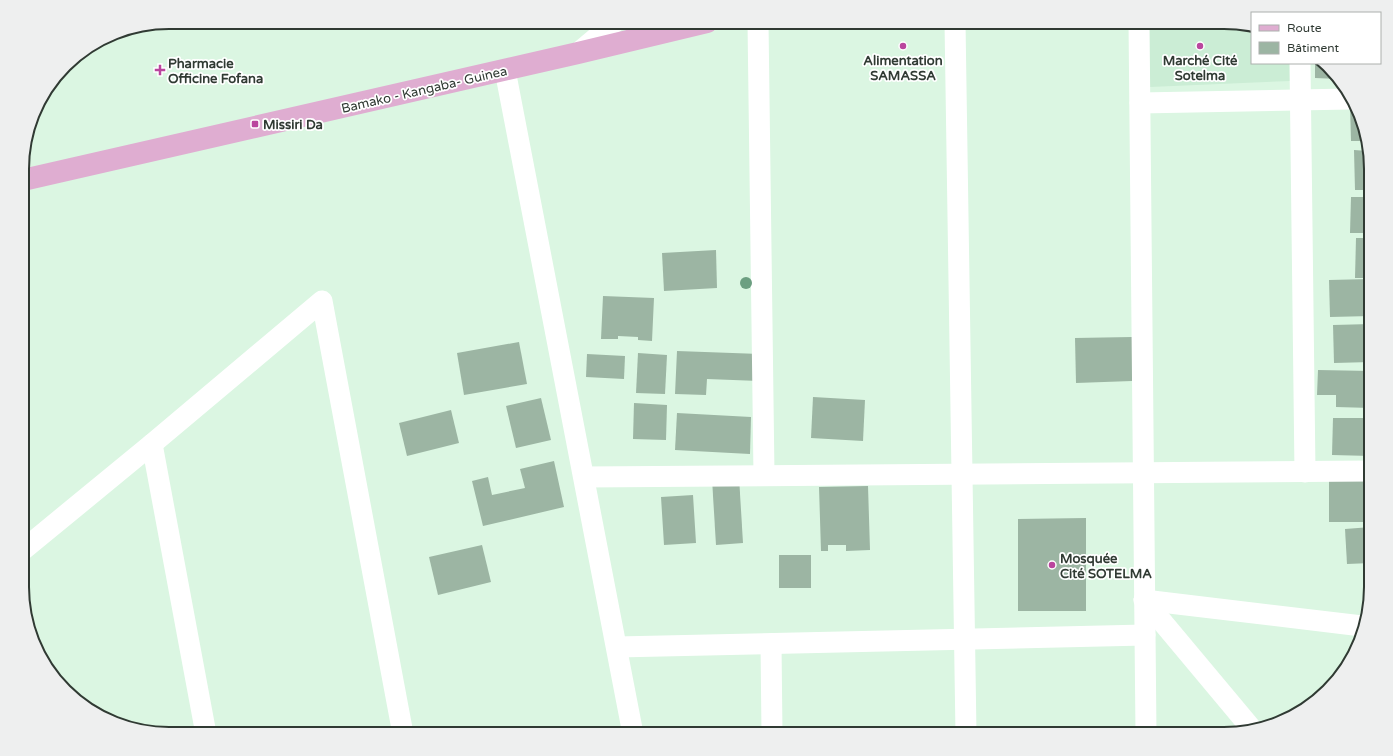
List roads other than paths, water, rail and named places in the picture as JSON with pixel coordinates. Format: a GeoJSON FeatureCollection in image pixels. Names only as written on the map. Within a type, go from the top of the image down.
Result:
{"type":"FeatureCollection","features":[{"type":"Feature","properties":{"kind":"main road","name":"Bamako - Kangaba- Guinea"},"geometry":{"type":"LineString","coordinates":[[29,179],[678,29]]}},
{"type":"Feature","properties":{"kind":"street"},"geometry":{"type":"LineString","coordinates":[[578,53],[607,29]]}},
{"type":"Feature","properties":{"kind":"street"},"geometry":{"type":"LineString","coordinates":[[758,29],[764,475]]}},
{"type":"Feature","properties":{"kind":"street"},"geometry":{"type":"LineString","coordinates":[[955,29],[966,727]]}},
{"type":"Feature","properties":{"kind":"street"},"geometry":{"type":"LineString","coordinates":[[1139,29],[1146,727]]}},
{"type":"Feature","properties":{"kind":"street"},"geometry":{"type":"LineString","coordinates":[[1300,64],[1305,472]]}},
{"type":"Feature","properties":{"kind":"street"},"geometry":{"type":"LineString","coordinates":[[505,70],[632,727]]}},
{"type":"Feature","properties":{"kind":"street"},"geometry":{"type":"LineString","coordinates":[[1140,103],[1345,99]]}},
{"type":"Feature","properties":{"kind":"street"},"geometry":{"type":"LineString","coordinates":[[29,545],[322,301],[402,727]]}},
{"type":"Feature","properties":{"kind":"street"},"geometry":{"type":"LineString","coordinates":[[152,444],[205,727]]}},
{"type":"Feature","properties":{"kind":"street"},"geometry":{"type":"LineString","coordinates":[[584,477],[1364,471]]}},
{"type":"Feature","properties":{"kind":"street"},"geometry":{"type":"LineString","coordinates":[[1144,600],[1358,626]]}},
{"type":"Feature","properties":{"kind":"street"},"geometry":{"type":"LineString","coordinates":[[1144,600],[1248,725]]}},
{"type":"Feature","properties":{"kind":"street"},"geometry":{"type":"LineString","coordinates":[[617,648],[1145,635]]}},
{"type":"Feature","properties":{"kind":"street"},"geometry":{"type":"LineString","coordinates":[[771,644],[772,727]]}},
{"type":"Feature","properties":{"kind":"place","name":"Alimentation SAMASSA"},"geometry":{"type":"Point","coordinates":[903,46]}},
{"type":"Feature","properties":{"kind":"place","name":"Marché Cité Sotelma"},"geometry":{"type":"Point","coordinates":[1200,46]}},
{"type":"Feature","properties":{"kind":"place","name":"Pharmacie Officine Fofana"},"geometry":{"type":"Point","coordinates":[160,70]}},
{"type":"Feature","properties":{"kind":"place","name":"Missiri Da"},"geometry":{"type":"Point","coordinates":[255,124]}},
{"type":"Feature","properties":{"kind":"place","name":"Mosquée Cité SOTELMA"},"geometry":{"type":"Point","coordinates":[1052,565]}}]}
